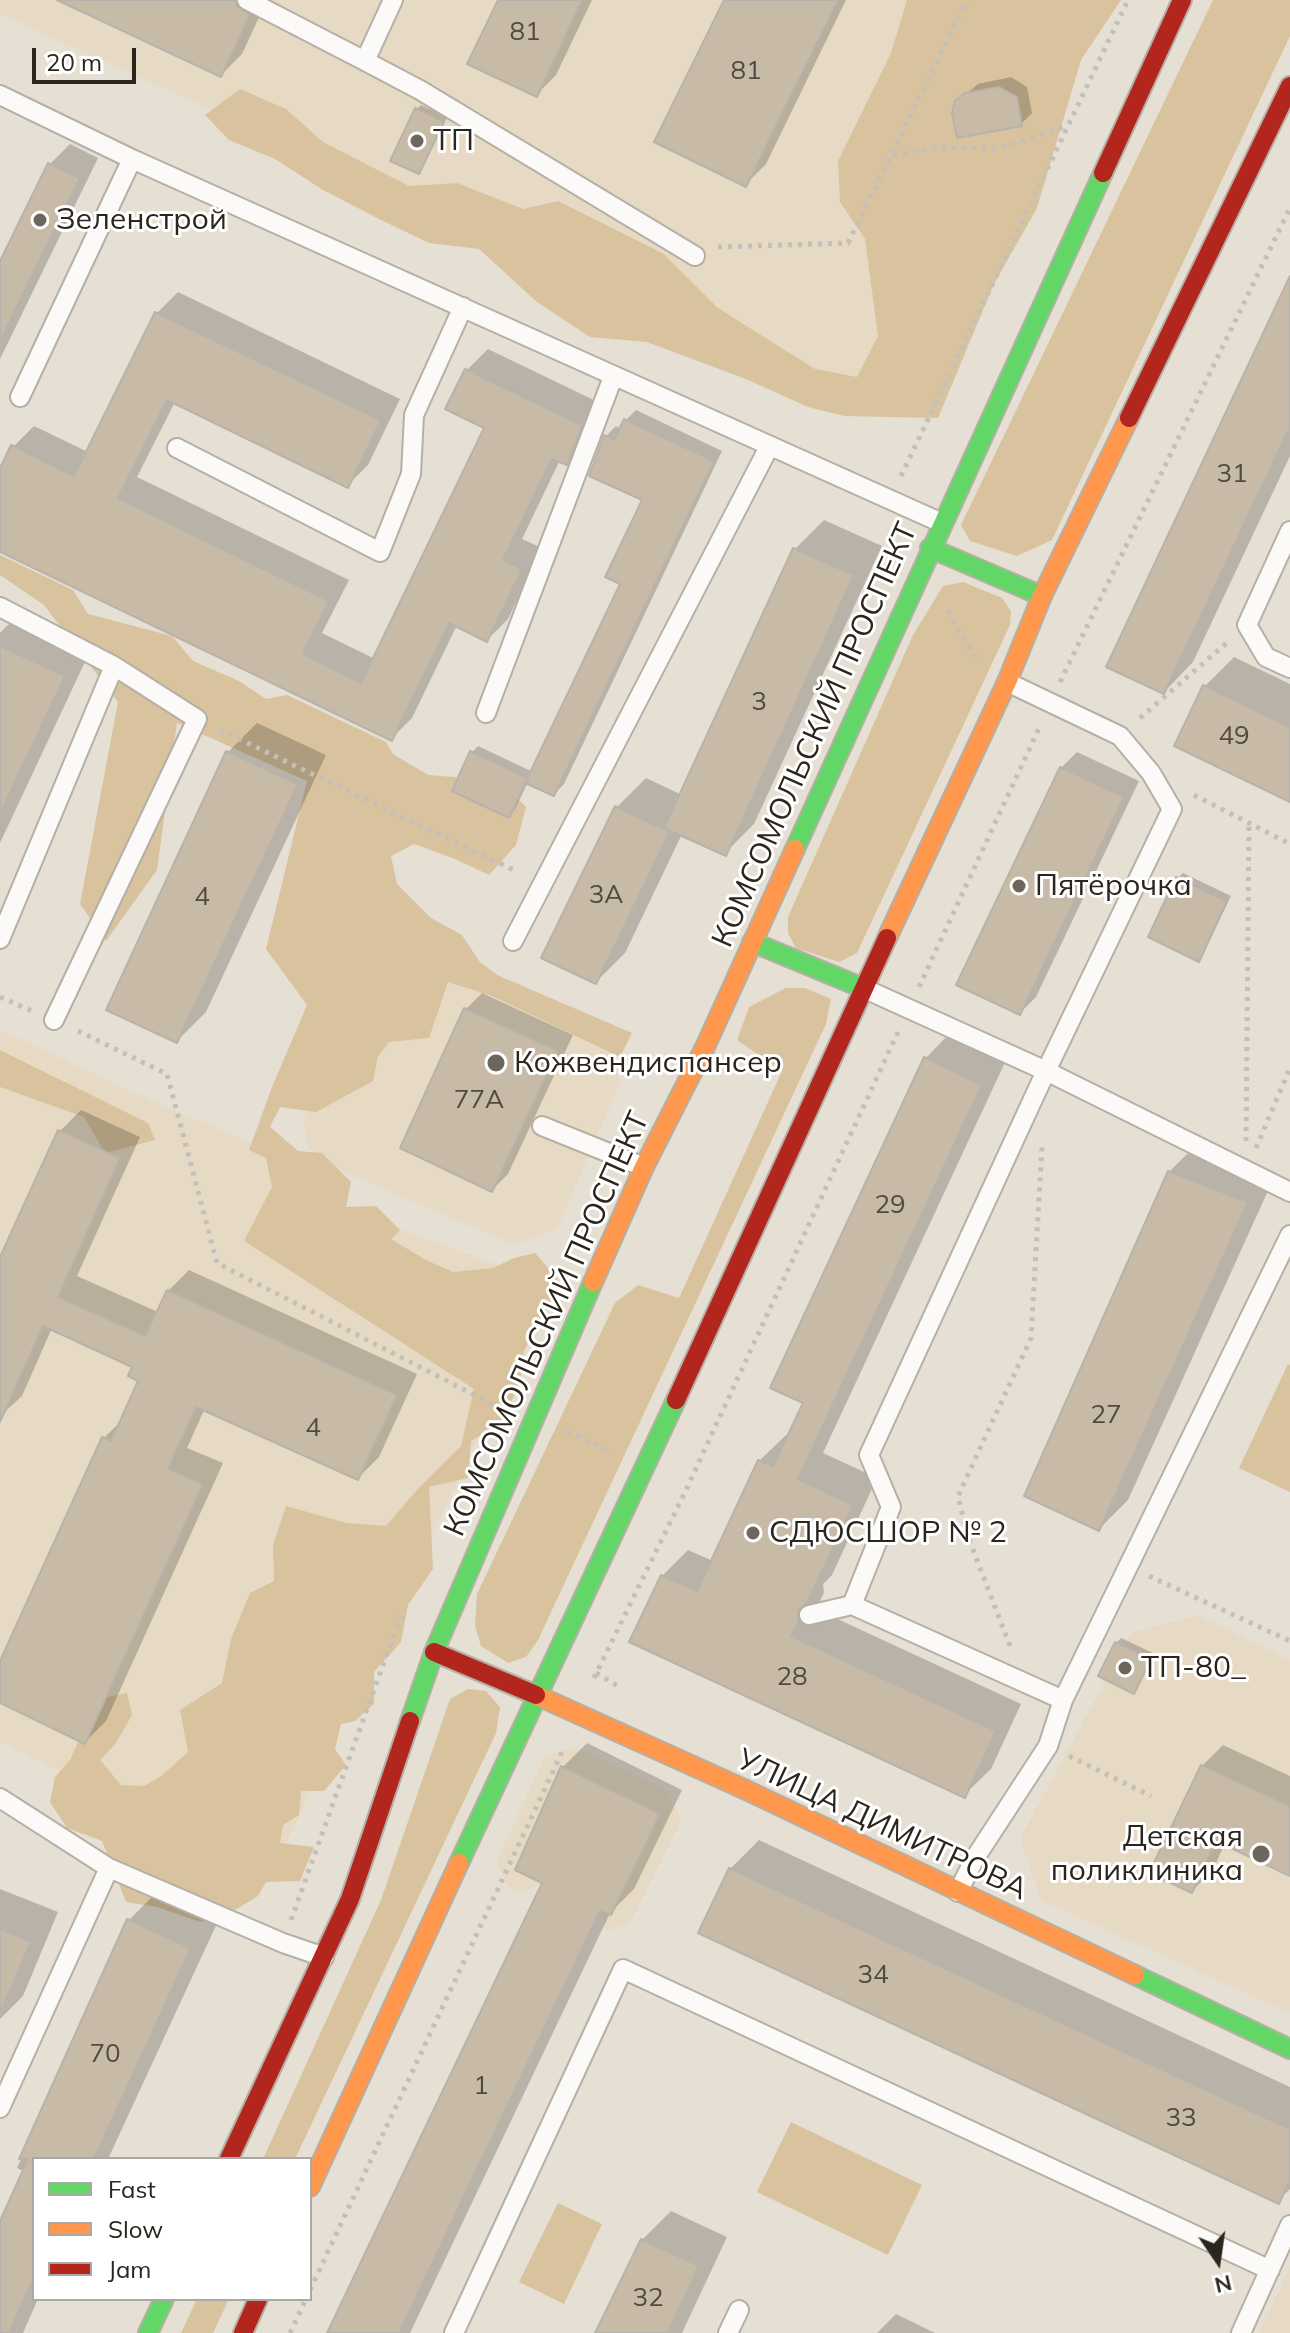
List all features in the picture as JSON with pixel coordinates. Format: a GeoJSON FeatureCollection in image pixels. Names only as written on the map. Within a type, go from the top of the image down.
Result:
{"type":"FeatureCollection","features":[{"type":"Feature","properties":{"kind":"main road","name":"КОМСОМОЛЬСКИЙ ПРОСПЕКТ"},"geometry":{"type":"LineString","coordinates":[[230,2157],[350,1899],[434,1652],[533,1418],[644,1167],[706,1045],[1182,0]]}},
{"type":"Feature","properties":{"kind":"main road"},"geometry":{"type":"LineString","coordinates":[[312,2183],[536,1695],[646,1467],[863,988],[1003,690],[1042,596],[1290,86]]}},
{"type":"Feature","properties":{"kind":"main road"},"geometry":{"type":"LineString","coordinates":[[930,548],[1042,596]]}},
{"type":"Feature","properties":{"kind":"main road"},"geometry":{"type":"LineString","coordinates":[[752,942],[863,988]]}},
{"type":"Feature","properties":{"kind":"main road","name":"УЛИЦА ДИМИТРОВА"},"geometry":{"type":"LineString","coordinates":[[434,1652],[744,1789],[1290,2049]]}},
{"type":"Feature","properties":{"kind":"main road"},"geometry":{"type":"LineString","coordinates":[[148,2333],[163,2301]]}},
{"type":"Feature","properties":{"kind":"main road"},"geometry":{"type":"LineString","coordinates":[[243,2333],[257,2301]]}},
{"type":"Feature","properties":{"kind":"lane"},"geometry":{"type":"LineString","coordinates":[[247,0],[420,90],[695,256]]}},
{"type":"Feature","properties":{"kind":"lane"},"geometry":{"type":"LineString","coordinates":[[365,61],[393,0]]}},
{"type":"Feature","properties":{"kind":"lane"},"geometry":{"type":"LineString","coordinates":[[3,103],[942,523]]}},
{"type":"Feature","properties":{"kind":"lane"},"geometry":{"type":"LineString","coordinates":[[20,397],[132,159]]}},
{"type":"Feature","properties":{"kind":"lane"},"geometry":{"type":"LineString","coordinates":[[177,448],[380,552],[411,474],[414,415],[463,307]]}},
{"type":"Feature","properties":{"kind":"lane"},"geometry":{"type":"LineString","coordinates":[[486,713],[613,377]]}},
{"type":"Feature","properties":{"kind":"lane"},"geometry":{"type":"LineString","coordinates":[[513,941],[769,447]]}},
{"type":"Feature","properties":{"kind":"lane"},"geometry":{"type":"LineString","coordinates":[[1290,531],[1247,625],[1266,657],[1290,668]]}},
{"type":"Feature","properties":{"kind":"lane"},"geometry":{"type":"LineString","coordinates":[[0,607],[114,666],[197,719],[54,1020]]}},
{"type":"Feature","properties":{"kind":"lane"},"geometry":{"type":"LineString","coordinates":[[0,939],[114,666]]}},
{"type":"Feature","properties":{"kind":"lane"},"geometry":{"type":"LineString","coordinates":[[852,1605],[891,1507],[869,1455],[1046,1071],[1172,809],[1151,773],[1120,736],[1050,703],[1003,690]]}},
{"type":"Feature","properties":{"kind":"lane"},"geometry":{"type":"LineString","coordinates":[[863,988],[1046,1071],[1290,1192]]}},
{"type":"Feature","properties":{"kind":"lane"},"geometry":{"type":"LineString","coordinates":[[542,1126],[644,1167]]}},
{"type":"Feature","properties":{"kind":"lane"},"geometry":{"type":"LineString","coordinates":[[958,1892],[975,1858],[1048,1746],[1063,1700],[1290,1235]]}},
{"type":"Feature","properties":{"kind":"lane"},"geometry":{"type":"LineString","coordinates":[[809,1615],[852,1605],[1063,1700]]}},
{"type":"Feature","properties":{"kind":"lane"},"geometry":{"type":"LineString","coordinates":[[0,1798],[109,1868],[283,1943],[324,1957]]}},
{"type":"Feature","properties":{"kind":"lane"},"geometry":{"type":"LineString","coordinates":[[0,2108],[109,1868]]}},
{"type":"Feature","properties":{"kind":"lane"},"geometry":{"type":"LineString","coordinates":[[454,2333],[623,1969],[1270,2270]]}},
{"type":"Feature","properties":{"kind":"lane"},"geometry":{"type":"LineString","coordinates":[[1241,2333],[1290,2225]]}},
{"type":"Feature","properties":{"kind":"lane"},"geometry":{"type":"LineString","coordinates":[[728,2333],[739,2310]]}},
{"type":"Feature","properties":{"kind":"path"},"geometry":{"type":"LineString","coordinates":[[695,256],[722,245],[848,243],[967,0]]}},
{"type":"Feature","properties":{"kind":"path"},"geometry":{"type":"LineString","coordinates":[[892,156],[936,147],[997,149],[1068,125]]}},
{"type":"Feature","properties":{"kind":"path"},"geometry":{"type":"LineString","coordinates":[[312,2286],[596,1673],[686,1490],[1050,703],[1290,208]]}},
{"type":"Feature","properties":{"kind":"path"},"geometry":{"type":"LineString","coordinates":[[919,577],[941,599],[1003,690],[1039,727]]}},
{"type":"Feature","properties":{"kind":"path"},"geometry":{"type":"LineString","coordinates":[[1120,736],[1247,625]]}},
{"type":"Feature","properties":{"kind":"path"},"geometry":{"type":"LineString","coordinates":[[197,719],[544,885]]}},
{"type":"Feature","properties":{"kind":"path"},"geometry":{"type":"LineString","coordinates":[[1246,1170],[1249,822]]}},
{"type":"Feature","properties":{"kind":"path"},"geometry":{"type":"LineString","coordinates":[[0,997],[167,1074],[217,1263],[497,1406],[533,1418],[646,1467],[686,1490]]}},
{"type":"Feature","properties":{"kind":"path"},"geometry":{"type":"LineString","coordinates":[[1246,1170],[1290,1068]]}},
{"type":"Feature","properties":{"kind":"path"},"geometry":{"type":"LineString","coordinates":[[1024,1682],[967,1534],[958,1496],[1031,1338],[1043,1134]]}},
{"type":"Feature","properties":{"kind":"path"},"geometry":{"type":"LineString","coordinates":[[1130,1566],[1290,1641]]}},
{"type":"Feature","properties":{"kind":"path"},"geometry":{"type":"LineString","coordinates":[[1048,1746],[1151,1796]]}},
{"type":"Feature","properties":{"kind":"path"},"geometry":{"type":"LineString","coordinates":[[290,2333],[305,2301]]}},
{"type":"Feature","properties":{"kind":"shaded area"},"geometry":{"type":"Polygon","coordinates":[[[0,0],[1102,0],[880,414],[0,14],[0,0]]]}},
{"type":"Feature","properties":{"kind":"shaded area"},"geometry":{"type":"Polygon","coordinates":[[[907,0],[1121,0],[1081,60],[1037,208],[994,284],[938,418],[844,416],[808,407],[746,379],[647,342],[590,337],[537,302],[479,249],[429,243],[379,219],[323,190],[275,159],[229,140],[205,115],[240,89],[286,109],[323,142],[409,186],[457,183],[523,209],[558,201],[664,254],[718,308],[815,369],[857,377],[878,336],[865,239],[840,202],[838,161],[891,53],[907,0]]]}},
{"type":"Feature","properties":{"kind":"shaded area"},"geometry":{"type":"Polygon","coordinates":[[[1213,0],[1290,0],[1290,36],[1052,540],[1017,556],[970,541],[961,525],[1213,0]]]}},
{"type":"Feature","properties":{"kind":"shaded area"},"geometry":{"type":"Polygon","coordinates":[[[0,555],[73,590],[88,614],[172,636],[193,661],[239,681],[266,699],[287,695],[386,742],[393,754],[428,775],[467,778],[511,792],[526,807],[516,845],[489,875],[414,844],[391,856],[397,884],[431,918],[462,935],[479,961],[497,975],[632,1033],[620,1057],[492,996],[448,982],[429,1038],[389,1042],[378,1056],[373,1081],[316,1112],[280,1107],[270,1127],[298,1151],[322,1153],[351,1182],[346,1207],[376,1206],[400,1230],[391,1239],[426,1260],[453,1272],[493,1268],[535,1253],[561,1283],[524,1351],[520,1382],[502,1422],[471,1441],[468,1478],[429,1487],[433,1569],[408,1605],[401,1642],[374,1672],[374,1704],[355,1721],[341,1724],[335,1749],[346,1765],[324,1791],[301,1791],[299,1815],[283,1825],[280,1843],[314,1847],[300,1881],[266,1882],[258,1896],[225,1916],[114,1870],[102,1841],[67,1828],[50,1802],[55,1777],[70,1760],[98,1699],[127,1693],[132,1715],[116,1743],[100,1760],[121,1785],[144,1786],[160,1777],[188,1752],[180,1710],[222,1683],[231,1639],[250,1593],[274,1581],[273,1545],[286,1506],[347,1523],[386,1526],[461,1446],[474,1389],[244,1241],[272,1187],[266,1158],[249,1150],[307,1005],[266,949],[307,781],[177,723],[157,870],[106,941],[80,904],[118,702],[44,605],[0,575],[0,555]]]}},
{"type":"Feature","properties":{"kind":"shaded area"},"geometry":{"type":"Polygon","coordinates":[[[963,582],[1002,598],[1011,611],[1010,625],[857,953],[839,962],[796,948],[788,933],[788,917],[913,635],[943,586],[963,582]]]}},
{"type":"Feature","properties":{"kind":"shaded area"},"geometry":{"type":"Polygon","coordinates":[[[426,958],[612,1040],[620,1082],[557,1229],[514,1245],[311,1158],[303,1124],[375,977],[426,958]]]}},
{"type":"Feature","properties":{"kind":"shaded area"},"geometry":{"type":"Polygon","coordinates":[[[786,988],[805,988],[831,999],[826,1024],[538,1640],[526,1657],[508,1663],[481,1646],[475,1626],[477,1594],[615,1303],[638,1285],[679,1298],[782,1071],[737,1040],[749,1007],[786,988]]]}},
{"type":"Feature","properties":{"kind":"shaded area"},"geometry":{"type":"Polygon","coordinates":[[[0,1030],[277,1154],[325,1202],[550,1284],[270,1877],[0,1742],[0,1030]]]}},
{"type":"Feature","properties":{"kind":"shaded area"},"geometry":{"type":"Polygon","coordinates":[[[0,1050],[148,1123],[155,1140],[105,1153],[84,1117],[0,1087],[0,1050]]]}},
{"type":"Feature","properties":{"kind":"shaded area"},"geometry":{"type":"Polygon","coordinates":[[[1290,1365],[1290,1492],[1239,1468],[1290,1365]]]}},
{"type":"Feature","properties":{"kind":"shaded area"},"geometry":{"type":"Polygon","coordinates":[[[1198,1615],[1290,1660],[1290,2013],[1041,1900],[1020,1839],[1131,1633],[1198,1615]]]}},
{"type":"Feature","properties":{"kind":"shaded area"},"geometry":{"type":"Polygon","coordinates":[[[468,1689],[486,1691],[500,1707],[496,1733],[296,2157],[264,2157],[381,1900],[450,1699],[468,1689]]]}},
{"type":"Feature","properties":{"kind":"shaded area"},"geometry":{"type":"Polygon","coordinates":[[[576,1747],[667,1790],[681,1821],[631,1921],[606,1932],[600,1911],[542,1883],[523,1893],[508,1886],[496,1862],[545,1756],[576,1747]]]}},
{"type":"Feature","properties":{"kind":"shaded area"},"geometry":{"type":"Polygon","coordinates":[[[115,1873],[220,1917],[200,1922],[157,1907],[126,1902],[115,1873]]]}},
{"type":"Feature","properties":{"kind":"shaded area"},"geometry":{"type":"Polygon","coordinates":[[[791,2122],[922,2185],[888,2255],[757,2192],[791,2122]]]}},
{"type":"Feature","properties":{"kind":"shaded area"},"geometry":{"type":"Polygon","coordinates":[[[558,2203],[602,2224],[564,2304],[519,2282],[558,2203]]]}},
{"type":"Feature","properties":{"kind":"shaded area"},"geometry":{"type":"Polygon","coordinates":[[[1290,2268],[1290,2333],[1259,2333],[1290,2268]]]}},
{"type":"Feature","properties":{"kind":"shaded area"},"geometry":{"type":"Polygon","coordinates":[[[196,2301],[228,2301],[213,2333],[181,2333],[196,2301]]]}},
{"type":"Feature","properties":{"kind":"building"},"geometry":{"type":"Polygon","coordinates":[[[57,0],[235,0],[237,7],[250,15],[221,77],[57,0]]]}},
{"type":"Feature","properties":{"kind":"building"},"geometry":{"type":"Polygon","coordinates":[[[498,0],[582,0],[537,97],[467,64],[498,0]]]}},
{"type":"Feature","properties":{"kind":"building"},"geometry":{"type":"Polygon","coordinates":[[[724,0],[838,0],[746,187],[654,142],[724,0]]]}},
{"type":"Feature","properties":{"kind":"building"},"geometry":{"type":"Polygon","coordinates":[[[999,87],[1017,97],[1022,126],[957,138],[952,113],[955,101],[965,93],[999,87]]]}},
{"type":"Feature","properties":{"kind":"building","name":"ТП"},"geometry":{"type":"Polygon","coordinates":[[[415,108],[444,122],[419,174],[390,161],[415,108]]]}},
{"type":"Feature","properties":{"kind":"building","name":"Зеленстрой"},"geometry":{"type":"Polygon","coordinates":[[[48,163],[80,178],[0,341],[0,261],[48,163]]]}},
{"type":"Feature","properties":{"kind":"building"},"geometry":{"type":"Polygon","coordinates":[[[1290,276],[1290,427],[1164,694],[1106,667],[1290,276]]]}},
{"type":"Feature","properties":{"kind":"building"},"geometry":{"type":"Polygon","coordinates":[[[155,312],[381,420],[348,488],[167,400],[118,498],[329,601],[303,654],[361,683],[484,428],[445,409],[465,369],[582,425],[567,465],[552,459],[503,560],[522,569],[487,642],[449,623],[392,741],[0,552],[0,468],[11,445],[74,476],[155,312]]]}},
{"type":"Feature","properties":{"kind":"building"},"geometry":{"type":"Polygon","coordinates":[[[624,419],[714,461],[554,796],[525,783],[620,584],[605,577],[642,500],[589,476],[604,435],[614,440],[624,419]]]}},
{"type":"Feature","properties":{"kind":"building"},"geometry":{"type":"Polygon","coordinates":[[[793,548],[854,575],[726,856],[664,828],[793,548]]]}},
{"type":"Feature","properties":{"kind":"building"},"geometry":{"type":"Polygon","coordinates":[[[0,646],[65,676],[0,814],[0,646]]]}},
{"type":"Feature","properties":{"kind":"building"},"geometry":{"type":"Polygon","coordinates":[[[1203,685],[1290,727],[1290,802],[1174,746],[1203,685]]]}},
{"type":"Feature","properties":{"kind":"building"},"geometry":{"type":"Polygon","coordinates":[[[226,751],[298,784],[177,1043],[106,1010],[226,751]]]}},
{"type":"Feature","properties":{"kind":"building"},"geometry":{"type":"Polygon","coordinates":[[[470,751],[528,778],[509,818],[452,791],[470,751]]]}},
{"type":"Feature","properties":{"kind":"building"},"geometry":{"type":"Polygon","coordinates":[[[1060,767],[1124,797],[1020,1015],[956,985],[1060,767]]]}},
{"type":"Feature","properties":{"kind":"building"},"geometry":{"type":"Polygon","coordinates":[[[615,806],[670,832],[596,984],[541,958],[615,806]]]}},
{"type":"Feature","properties":{"kind":"building"},"geometry":{"type":"Polygon","coordinates":[[[1176,877],[1227,901],[1199,962],[1148,937],[1176,877]]]}},
{"type":"Feature","properties":{"kind":"building"},"geometry":{"type":"Polygon","coordinates":[[[464,1008],[558,1051],[492,1192],[400,1148],[464,1008]]]}},
{"type":"Feature","properties":{"kind":"building"},"geometry":{"type":"Polygon","coordinates":[[[924,1057],[982,1085],[798,1479],[853,1505],[807,1603],[798,1611],[799,1620],[791,1636],[996,1731],[965,1798],[629,1642],[661,1575],[697,1591],[758,1460],[773,1466],[803,1403],[770,1388],[924,1057]]]}},
{"type":"Feature","properties":{"kind":"building"},"geometry":{"type":"Polygon","coordinates":[[[58,1130],[120,1158],[58,1297],[145,1336],[167,1290],[397,1395],[358,1480],[196,1407],[168,1469],[203,1484],[85,1744],[0,1703],[0,1661],[102,1437],[111,1441],[138,1381],[128,1376],[132,1367],[43,1326],[0,1422],[0,1257],[58,1130]]]}},
{"type":"Feature","properties":{"kind":"building"},"geometry":{"type":"Polygon","coordinates":[[[1168,1171],[1248,1202],[1099,1531],[1024,1496],[1168,1171]]]}},
{"type":"Feature","properties":{"kind":"building","name":"ТП-80_"},"geometry":{"type":"Polygon","coordinates":[[[1115,1642],[1151,1659],[1134,1694],[1098,1676],[1115,1642]]]}},
{"type":"Feature","properties":{"kind":"building"},"geometry":{"type":"Polygon","coordinates":[[[1201,1765],[1290,1806],[1290,1876],[1216,1841],[1192,1893],[1149,1873],[1201,1765]]]}},
{"type":"Feature","properties":{"kind":"building"},"geometry":{"type":"Polygon","coordinates":[[[561,1766],[660,1814],[611,1915],[600,1911],[399,2333],[327,2333],[542,1883],[515,1870],[561,1766]]]}},
{"type":"Feature","properties":{"kind":"building"},"geometry":{"type":"Polygon","coordinates":[[[729,1868],[1290,2129],[1290,2179],[1279,2204],[698,1933],[729,1868]]]}},
{"type":"Feature","properties":{"kind":"building"},"geometry":{"type":"Polygon","coordinates":[[[127,1919],[191,1948],[95,2157],[32,2157],[32,2281],[9,2333],[0,2333],[0,2221],[28,2159],[19,2159],[127,1919]]]}},
{"type":"Feature","properties":{"kind":"building"},"geometry":{"type":"Polygon","coordinates":[[[0,1929],[31,1942],[0,2013],[0,1929]]]}},
{"type":"Feature","properties":{"kind":"building"},"geometry":{"type":"Polygon","coordinates":[[[641,2239],[699,2266],[668,2333],[595,2333],[641,2239]]]}},
{"type":"Feature","properties":{"kind":"traffic: fast"},"geometry":{"type":"LineString","coordinates":[[795,849],[1103,173]]}},
{"type":"Feature","properties":{"kind":"traffic: fast"},"geometry":{"type":"LineString","coordinates":[[930,548],[1042,596]]}},
{"type":"Feature","properties":{"kind":"traffic: fast"},"geometry":{"type":"LineString","coordinates":[[752,942],[863,988]]}},
{"type":"Feature","properties":{"kind":"traffic: fast"},"geometry":{"type":"LineString","coordinates":[[410,1721],[434,1652],[593,1282]]}},
{"type":"Feature","properties":{"kind":"traffic: fast"},"geometry":{"type":"LineString","coordinates":[[459,1863],[676,1400]]}},
{"type":"Feature","properties":{"kind":"traffic: fast"},"geometry":{"type":"LineString","coordinates":[[1135,1975],[1290,2049]]}},
{"type":"Feature","properties":{"kind":"traffic: fast"},"geometry":{"type":"LineString","coordinates":[[148,2333],[163,2301]]}},
{"type":"Feature","properties":{"kind":"traffic: slow"},"geometry":{"type":"LineString","coordinates":[[887,938],[1007,682],[1042,596],[1129,418]]}},
{"type":"Feature","properties":{"kind":"traffic: slow"},"geometry":{"type":"LineString","coordinates":[[593,1282],[644,1167],[706,1045],[795,849]]}},
{"type":"Feature","properties":{"kind":"traffic: slow"},"geometry":{"type":"LineString","coordinates":[[536,1695],[744,1789],[1135,1975]]}},
{"type":"Feature","properties":{"kind":"traffic: slow"},"geometry":{"type":"LineString","coordinates":[[312,2183],[459,1863]]}},
{"type":"Feature","properties":{"kind":"traffic: jam"},"geometry":{"type":"LineString","coordinates":[[1103,173],[1182,0]]}},
{"type":"Feature","properties":{"kind":"traffic: jam"},"geometry":{"type":"LineString","coordinates":[[1129,418],[1290,86]]}},
{"type":"Feature","properties":{"kind":"traffic: jam"},"geometry":{"type":"LineString","coordinates":[[676,1400],[887,938]]}},
{"type":"Feature","properties":{"kind":"traffic: jam"},"geometry":{"type":"LineString","coordinates":[[434,1652],[536,1695]]}},
{"type":"Feature","properties":{"kind":"traffic: jam"},"geometry":{"type":"LineString","coordinates":[[230,2157],[350,1899],[410,1721]]}},
{"type":"Feature","properties":{"kind":"traffic: jam"},"geometry":{"type":"LineString","coordinates":[[243,2333],[257,2301]]}},
{"type":"Feature","properties":{"kind":"place","name":"ТП"},"geometry":{"type":"Point","coordinates":[417,141]}},
{"type":"Feature","properties":{"kind":"place","name":"Зеленстрой"},"geometry":{"type":"Point","coordinates":[40,220]}},
{"type":"Feature","properties":{"kind":"place","name":"Пятёрочка"},"geometry":{"type":"Point","coordinates":[1019,886]}},
{"type":"Feature","properties":{"kind":"place","name":"Кожвендиспансер"},"geometry":{"type":"Point","coordinates":[496,1063]}},
{"type":"Feature","properties":{"kind":"place","name":"СДЮСШОР № 2"},"geometry":{"type":"Point","coordinates":[753,1533]}},
{"type":"Feature","properties":{"kind":"place","name":"ТП-80_"},"geometry":{"type":"Point","coordinates":[1125,1668]}},
{"type":"Feature","properties":{"kind":"place","name":"Детская поликлиника"},"geometry":{"type":"Point","coordinates":[1261,1854]}}]}
